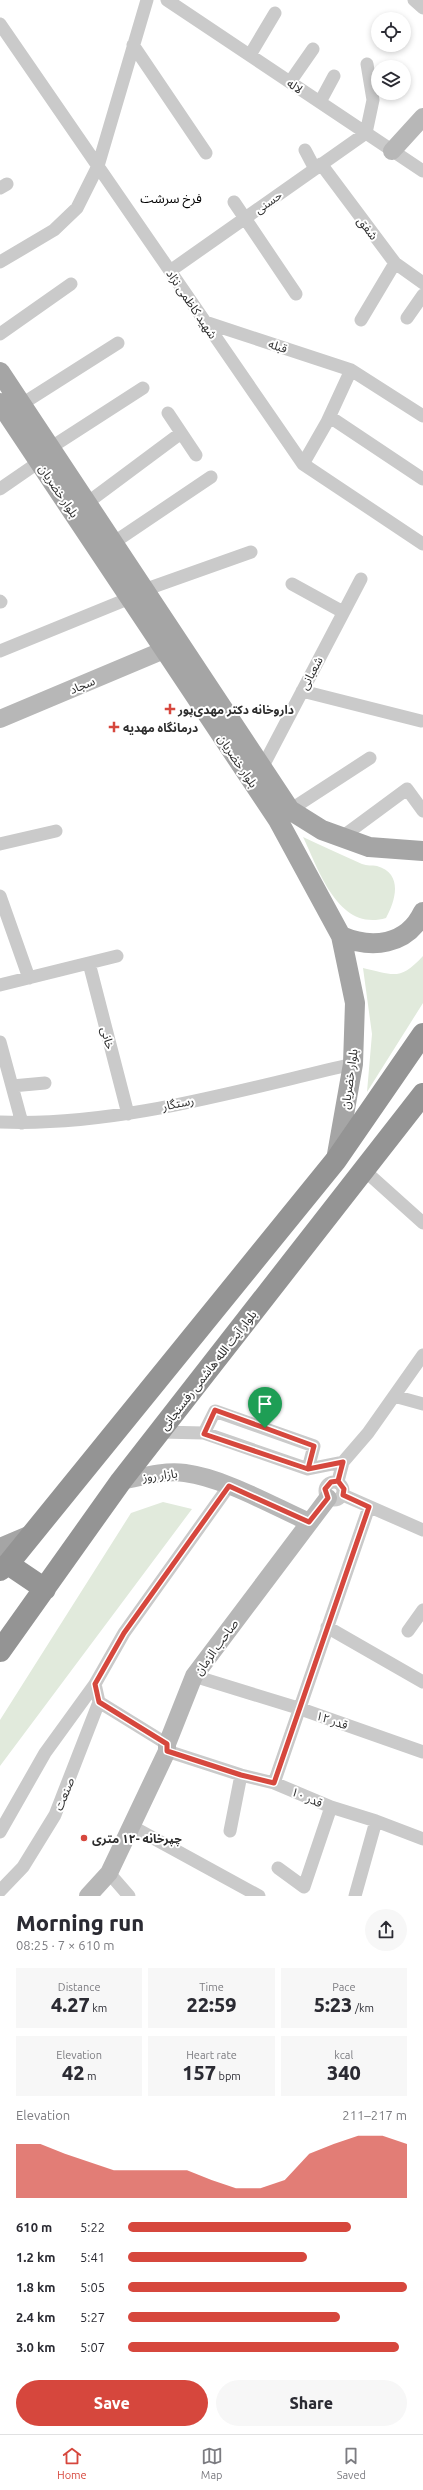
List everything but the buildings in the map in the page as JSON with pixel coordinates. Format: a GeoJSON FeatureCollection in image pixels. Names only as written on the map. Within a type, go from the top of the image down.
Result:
{"type":"FeatureCollection","features":[{"type":"Feature","properties":{"kind":"highway"},"geometry":{"type":"LineString","coordinates":[[45,1588],[3,1560],[31,1534],[336,1160],[423,1034]]}},
{"type":"Feature","properties":{"kind":"highway","name":"بلوار آیت الله هاشمی رفسنجانی"},"geometry":{"type":"LineString","coordinates":[[0,1651],[121,1481],[364,1170],[421,1102]]}},
{"type":"Feature","properties":{"kind":"main road","name":"بلوار خضریان"},"geometry":{"type":"LineString","coordinates":[[0,372],[22,404],[45,455],[137,594],[262,768],[290,810],[322,830],[369,847],[421,855]]}},
{"type":"Feature","properties":{"kind":"main road","name":"بلوار خضریان"},"geometry":{"type":"LineString","coordinates":[[0,403],[87,503],[113,543],[164,650],[278,820],[341,936],[355,1003],[353,1064],[336,1160]]}},
{"type":"Feature","properties":{"kind":"main road"},"geometry":{"type":"LineString","coordinates":[[341,936],[363,944],[375,945],[392,941],[407,932],[420,919],[423,912]]}},
{"type":"Feature","properties":{"kind":"street"},"geometry":{"type":"LineString","coordinates":[[0,262],[54,230],[77,208],[98,166],[147,0]]}},
{"type":"Feature","properties":{"kind":"street","name":"لاله"},"geometry":{"type":"LineString","coordinates":[[168,0],[423,171]]}},
{"type":"Feature","properties":{"kind":"street"},"geometry":{"type":"LineString","coordinates":[[414,0],[423,8]]}},
{"type":"Feature","properties":{"kind":"street"},"geometry":{"type":"LineString","coordinates":[[250,55],[275,13]]}},
{"type":"Feature","properties":{"kind":"street","name":"شهید کاظمی نژاد"},"geometry":{"type":"LineString","coordinates":[[0,24],[303,464],[423,544]]}},
{"type":"Feature","properties":{"kind":"street"},"geometry":{"type":"LineString","coordinates":[[133,45],[206,153]]}},
{"type":"Feature","properties":{"kind":"street"},"geometry":{"type":"LineString","coordinates":[[290,82],[313,49]]}},
{"type":"Feature","properties":{"kind":"street"},"geometry":{"type":"LineString","coordinates":[[366,133],[373,100],[367,64]]}},
{"type":"Feature","properties":{"kind":"street"},"geometry":{"type":"LineString","coordinates":[[320,102],[334,76]]}},
{"type":"Feature","properties":{"kind":"street"},"geometry":{"type":"LineString","coordinates":[[392,151],[423,117]]}},
{"type":"Feature","properties":{"kind":"street","name":"حسنی"},"geometry":{"type":"LineString","coordinates":[[170,272],[366,133]]}},
{"type":"Feature","properties":{"kind":"street","name":"شفق"},"geometry":{"type":"LineString","coordinates":[[305,150],[394,263],[423,283]]}},
{"type":"Feature","properties":{"kind":"street"},"geometry":{"type":"LineString","coordinates":[[234,202],[244,219],[296,294]]}},
{"type":"Feature","properties":{"kind":"street"},"geometry":{"type":"LineString","coordinates":[[361,320],[394,263]]}},
{"type":"Feature","properties":{"kind":"street"},"geometry":{"type":"LineString","coordinates":[[0,334],[71,284]]}},
{"type":"Feature","properties":{"kind":"street"},"geometry":{"type":"LineString","coordinates":[[407,318],[423,295]]}},
{"type":"Feature","properties":{"kind":"street","name":"قبله"},"geometry":{"type":"LineString","coordinates":[[205,322],[351,370],[423,416]]}},
{"type":"Feature","properties":{"kind":"street"},"geometry":{"type":"LineString","coordinates":[[22,404],[118,343]]}},
{"type":"Feature","properties":{"kind":"street"},"geometry":{"type":"LineString","coordinates":[[303,464],[330,417],[351,370]]}},
{"type":"Feature","properties":{"kind":"street"},"geometry":{"type":"LineString","coordinates":[[0,489],[45,455],[143,388]]}},
{"type":"Feature","properties":{"kind":"street"},"geometry":{"type":"LineString","coordinates":[[168,414],[196,455]]}},
{"type":"Feature","properties":{"kind":"street"},"geometry":{"type":"LineString","coordinates":[[330,417],[423,479]]}},
{"type":"Feature","properties":{"kind":"street"},"geometry":{"type":"LineString","coordinates":[[87,503],[181,433]]}},
{"type":"Feature","properties":{"kind":"street"},"geometry":{"type":"LineString","coordinates":[[113,543],[211,477]]}},
{"type":"Feature","properties":{"kind":"street"},"geometry":{"type":"LineString","coordinates":[[0,651],[137,594],[251,552]]}},
{"type":"Feature","properties":{"kind":"street","name":"شعبانی"},"geometry":{"type":"LineString","coordinates":[[262,768],[361,579]]}},
{"type":"Feature","properties":{"kind":"street"},"geometry":{"type":"LineString","coordinates":[[292,584],[343,612]]}},
{"type":"Feature","properties":{"kind":"street","name":"سجاد"},"geometry":{"type":"LineString","coordinates":[[0,719],[164,650]]}},
{"type":"Feature","properties":{"kind":"street"},"geometry":{"type":"LineString","coordinates":[[302,691],[422,722]]}},
{"type":"Feature","properties":{"kind":"street"},"geometry":{"type":"LineString","coordinates":[[290,810],[370,758]]}},
{"type":"Feature","properties":{"kind":"street"},"geometry":{"type":"LineString","coordinates":[[342,837],[407,789],[423,811]]}},
{"type":"Feature","properties":{"kind":"street"},"geometry":{"type":"LineString","coordinates":[[0,844],[56,831]]}},
{"type":"Feature","properties":{"kind":"street"},"geometry":{"type":"LineString","coordinates":[[0,896],[29,978]]}},
{"type":"Feature","properties":{"kind":"street"},"geometry":{"type":"LineString","coordinates":[[0,985],[117,956]]}},
{"type":"Feature","properties":{"kind":"street","name":"خانی"},"geometry":{"type":"LineString","coordinates":[[89,963],[128,1114]]}},
{"type":"Feature","properties":{"kind":"street"},"geometry":{"type":"LineString","coordinates":[[0,1042],[22,1123]]}},
{"type":"Feature","properties":{"kind":"street","name":"رستگار"},"geometry":{"type":"LineString","coordinates":[[0,1122],[22,1123],[128,1114],[353,1064]]}},
{"type":"Feature","properties":{"kind":"street"},"geometry":{"type":"LineString","coordinates":[[12,1086],[45,1083]]}},
{"type":"Feature","properties":{"kind":"street"},"geometry":{"type":"LineString","coordinates":[[364,1170],[423,1223]]}},
{"type":"Feature","properties":{"kind":"street"},"geometry":{"type":"LineString","coordinates":[[338,1481],[343,1462],[368,1433],[423,1355]]}},
{"type":"Feature","properties":{"kind":"street"},"geometry":{"type":"LineString","coordinates":[[394,1396],[423,1404]]}},
{"type":"Feature","properties":{"kind":"street"},"geometry":{"type":"LineString","coordinates":[[204,1434],[215,1410],[314,1446],[308,1469]]}},
{"type":"Feature","properties":{"kind":"street"},"geometry":{"type":"LineString","coordinates":[[160,1432],[204,1434],[308,1469],[343,1462]]}},
{"type":"Feature","properties":{"kind":"street","name":"بازار روز"},"geometry":{"type":"LineString","coordinates":[[121,1481],[152,1475],[184,1472],[229,1486],[309,1522]]}},
{"type":"Feature","properties":{"kind":"street"},"geometry":{"type":"LineString","coordinates":[[338,1481],[327,1484],[325,1489],[335,1497],[369,1507],[423,1530]]}},
{"type":"Feature","properties":{"kind":"street"},"geometry":{"type":"LineString","coordinates":[[335,1497],[344,1489],[338,1481]]}},
{"type":"Feature","properties":{"kind":"street"},"geometry":{"type":"LineString","coordinates":[[0,1832],[45,1753],[95,1684],[124,1633],[229,1486]]}},
{"type":"Feature","properties":{"kind":"street","name":"صاحب الزمان"},"geometry":{"type":"LineString","coordinates":[[88,1896],[109,1873],[132,1828],[167,1748],[194,1676],[309,1522],[335,1497]]}},
{"type":"Feature","properties":{"kind":"street"},"geometry":{"type":"LineString","coordinates":[[274,1783],[298,1708],[369,1507]]}},
{"type":"Feature","properties":{"kind":"street"},"geometry":{"type":"LineString","coordinates":[[408,1632],[423,1610]]}},
{"type":"Feature","properties":{"kind":"street"},"geometry":{"type":"LineString","coordinates":[[327,1627],[423,1682]]}},
{"type":"Feature","properties":{"kind":"street","name":"قدر ۱۲"},"geometry":{"type":"LineString","coordinates":[[194,1676],[298,1708],[423,1752]]}},
{"type":"Feature","properties":{"kind":"street"},"geometry":{"type":"LineString","coordinates":[[95,1684],[99,1702]]}},
{"type":"Feature","properties":{"kind":"street","name":"قدر ۱۰"},"geometry":{"type":"LineString","coordinates":[[99,1702],[167,1748],[241,1775],[274,1783],[331,1807],[423,1838]]}},
{"type":"Feature","properties":{"kind":"street","name":"صنعت"},"geometry":{"type":"LineString","coordinates":[[0,1891],[23,1867],[55,1815],[99,1702]]}},
{"type":"Feature","properties":{"kind":"street"},"geometry":{"type":"LineString","coordinates":[[230,1831],[241,1775]]}},
{"type":"Feature","properties":{"kind":"street"},"geometry":{"type":"LineString","coordinates":[[278,1868],[304,1887],[331,1807]]}},
{"type":"Feature","properties":{"kind":"street"},"geometry":{"type":"LineString","coordinates":[[355,1896],[376,1821]]}},
{"type":"Feature","properties":{"kind":"street"},"geometry":{"type":"LineString","coordinates":[[132,1828],[259,1896]]}},
{"type":"Feature","properties":{"kind":"street"},"geometry":{"type":"LineString","coordinates":[[109,1873],[129,1896]]}},
{"type":"Feature","properties":{"kind":"shaded area"},"geometry":{"type":"Polygon","coordinates":[[[303,837],[362,864],[377,866],[386,870],[394,881],[395,889],[392,904],[386,918],[369,920],[355,916],[343,907],[332,895],[324,881],[303,837]]]}},
{"type":"Feature","properties":{"kind":"shaded area"},"geometry":{"type":"Polygon","coordinates":[[[423,956],[423,1003],[367,1092],[372,1034],[363,968],[382,973],[402,973],[423,956]]]}},
{"type":"Feature","properties":{"kind":"shaded area"},"geometry":{"type":"Polygon","coordinates":[[[163,1502],[192,1509],[0,1766],[0,1720],[131,1513],[163,1502]]]}},
{"type":"Feature","properties":{"kind":"place","name":"داروخانه دکتر مهدی‌پور"},"geometry":{"type":"Point","coordinates":[170,709]}},
{"type":"Feature","properties":{"kind":"place","name":"درمانگاه مهدیه"},"geometry":{"type":"Point","coordinates":[114,727]}},
{"type":"Feature","properties":{"kind":"place","name":"چپرخانه -١٢ مترى"},"geometry":{"type":"Point","coordinates":[84,1838]}},
{"type":"Feature","properties":{"kind":"district","name":"فرخ سرشت"},"geometry":{"type":"Point","coordinates":[171,198]}},
{"type":"Feature","properties":{"kind":"route"},"geometry":{"type":"LineString","coordinates":[[265,1428],[215,1410],[204,1434],[308,1469],[343,1462],[338,1481],[342,1484],[344,1489],[343,1495],[369,1507],[298,1708],[274,1783],[241,1775],[167,1751],[167,1744],[99,1702],[95,1684],[124,1633],[229,1486],[309,1522],[328,1498],[325,1494],[327,1484],[338,1481],[343,1462],[308,1469],[314,1446],[265,1428]]}}]}
